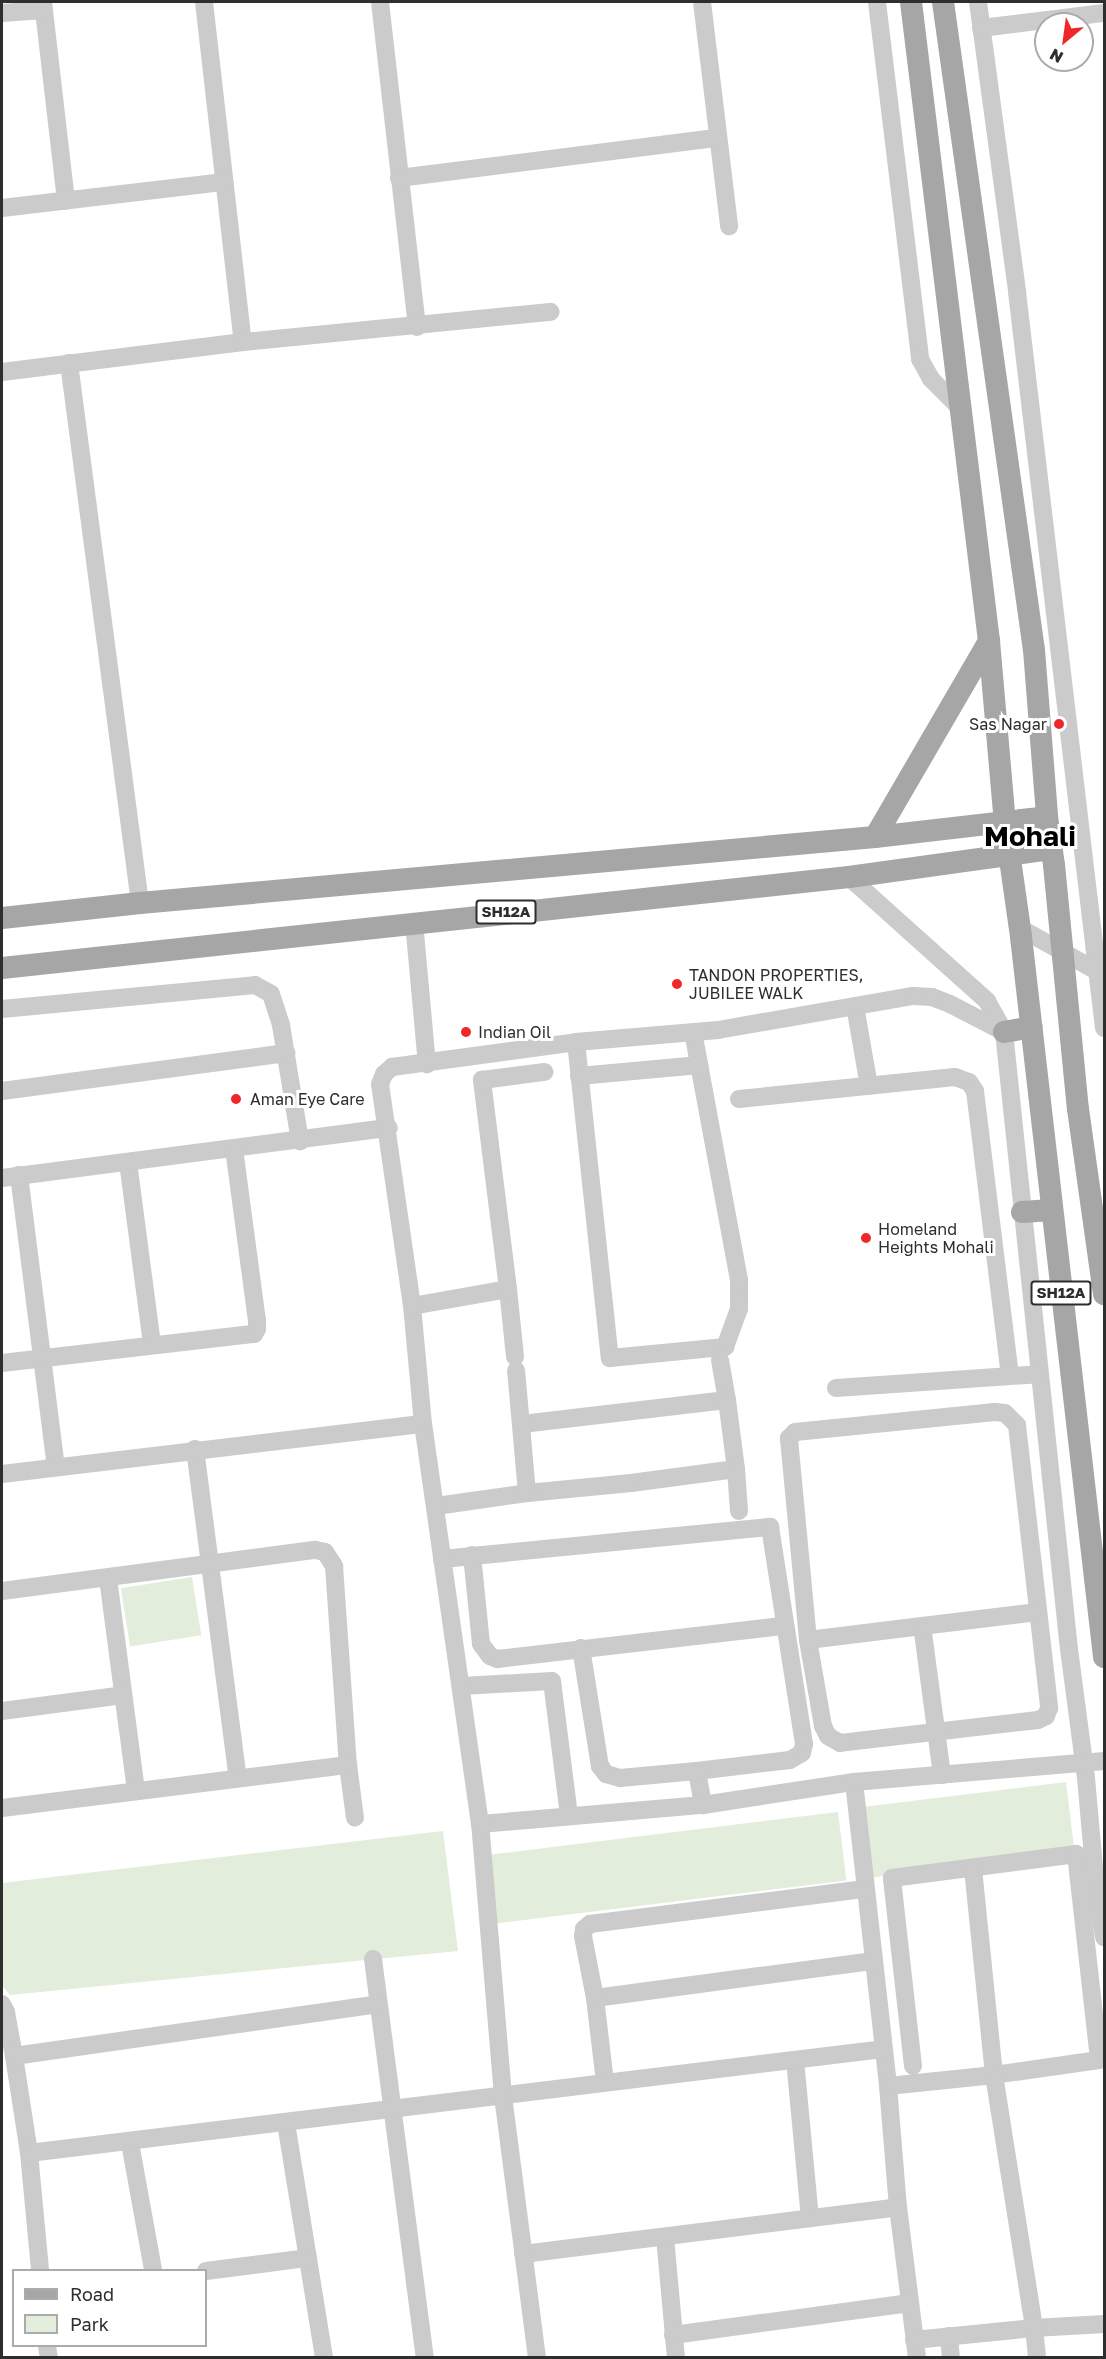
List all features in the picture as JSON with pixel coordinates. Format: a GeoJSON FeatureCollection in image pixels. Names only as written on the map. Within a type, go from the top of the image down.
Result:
{"type":"FeatureCollection","features":[{"type":"Feature","properties":{"kind":"main road"},"geometry":{"type":"LineString","coordinates":[[911,2],[989,641],[1005,824]]}},
{"type":"Feature","properties":{"kind":"main road"},"geometry":{"type":"LineString","coordinates":[[2,918],[140,903],[875,837],[1047,818],[1034,650],[943,2]]}},
{"type":"Feature","properties":{"kind":"main road"},"geometry":{"type":"LineString","coordinates":[[875,837],[989,641]]}},
{"type":"Feature","properties":{"kind":"main road","name":"SH12A"},"geometry":{"type":"LineString","coordinates":[[1047,818],[1078,1109],[1104,1294]]}},
{"type":"Feature","properties":{"kind":"main road","name":"SH12A"},"geometry":{"type":"LineString","coordinates":[[1005,824],[1032,1027],[1104,1657]]}},
{"type":"Feature","properties":{"kind":"main road","name":"SH12A"},"geometry":{"type":"LineString","coordinates":[[2,968],[849,877],[1052,849]]}},
{"type":"Feature","properties":{"kind":"main road"},"geometry":{"type":"LineString","coordinates":[[1004,1032],[1032,1027]]}},
{"type":"Feature","properties":{"kind":"main road"},"geometry":{"type":"LineString","coordinates":[[1022,1212],[1052,1210]]}},
{"type":"Feature","properties":{"kind":"street"},"geometry":{"type":"LineString","coordinates":[[204,2],[243,342]]}},
{"type":"Feature","properties":{"kind":"street"},"geometry":{"type":"LineString","coordinates":[[380,2],[417,327]]}},
{"type":"Feature","properties":{"kind":"street"},"geometry":{"type":"LineString","coordinates":[[702,2],[729,226]]}},
{"type":"Feature","properties":{"kind":"street"},"geometry":{"type":"LineString","coordinates":[[877,2],[920,359],[931,379],[960,408]]}},
{"type":"Feature","properties":{"kind":"street"},"geometry":{"type":"LineString","coordinates":[[978,2],[1020,316],[1102,973],[1104,1028]]}},
{"type":"Feature","properties":{"kind":"street"},"geometry":{"type":"LineString","coordinates":[[2,13],[44,6],[66,201]]}},
{"type":"Feature","properties":{"kind":"street"},"geometry":{"type":"LineString","coordinates":[[981,28],[1104,13]]}},
{"type":"Feature","properties":{"kind":"street"},"geometry":{"type":"LineString","coordinates":[[399,178],[717,138]]}},
{"type":"Feature","properties":{"kind":"street"},"geometry":{"type":"LineString","coordinates":[[2,208],[224,182]]}},
{"type":"Feature","properties":{"kind":"street"},"geometry":{"type":"LineString","coordinates":[[2,372],[243,342],[417,327],[551,312]]}},
{"type":"Feature","properties":{"kind":"street"},"geometry":{"type":"LineString","coordinates":[[69,363],[140,903]]}},
{"type":"Feature","properties":{"kind":"street"},"geometry":{"type":"LineString","coordinates":[[849,877],[987,1001],[1004,1032],[1036,1348],[1084,1765],[1096,1890],[1104,1937]]}},
{"type":"Feature","properties":{"kind":"street"},"geometry":{"type":"LineString","coordinates":[[414,922],[427,1064]]}},
{"type":"Feature","properties":{"kind":"street"},"geometry":{"type":"LineString","coordinates":[[1020,928],[1102,973]]}},
{"type":"Feature","properties":{"kind":"street"},"geometry":{"type":"LineString","coordinates":[[2,1009],[255,985],[270,994],[281,1025],[300,1141]]}},
{"type":"Feature","properties":{"kind":"street"},"geometry":{"type":"LineString","coordinates":[[537,2358],[503,2096],[480,1824],[423,1424],[412,1306],[380,1084],[384,1074],[392,1067],[576,1042],[693,1032],[913,996],[932,997],[959,1008],[1004,1032]]}},
{"type":"Feature","properties":{"kind":"street"},"geometry":{"type":"LineString","coordinates":[[855,1006],[869,1086]]}},
{"type":"Feature","properties":{"kind":"street"},"geometry":{"type":"LineString","coordinates":[[576,1042],[610,1358],[725,1347],[740,1309],[741,1297],[693,1032]]}},
{"type":"Feature","properties":{"kind":"street"},"geometry":{"type":"LineString","coordinates":[[2,1090],[286,1053]]}},
{"type":"Feature","properties":{"kind":"street"},"geometry":{"type":"LineString","coordinates":[[579,1070],[699,1060]]}},
{"type":"Feature","properties":{"kind":"street"},"geometry":{"type":"LineString","coordinates":[[527,1493],[508,1289],[482,1080],[544,1072]]}},
{"type":"Feature","properties":{"kind":"street"},"geometry":{"type":"LineString","coordinates":[[739,1099],[955,1077],[969,1082],[975,1091],[1010,1376]]}},
{"type":"Feature","properties":{"kind":"street"},"geometry":{"type":"LineString","coordinates":[[56,1467],[42,1358],[10,1177],[388,1128]]}},
{"type":"Feature","properties":{"kind":"street"},"geometry":{"type":"LineString","coordinates":[[2,1363],[254,1334],[257,1329],[234,1149]]}},
{"type":"Feature","properties":{"kind":"street"},"geometry":{"type":"LineString","coordinates":[[128,1162],[152,1344]]}},
{"type":"Feature","properties":{"kind":"street"},"geometry":{"type":"LineString","coordinates":[[412,1306],[508,1289]]}},
{"type":"Feature","properties":{"kind":"street"},"geometry":{"type":"LineString","coordinates":[[1007,1352],[1036,1348]]}},
{"type":"Feature","properties":{"kind":"street"},"geometry":{"type":"LineString","coordinates":[[720,1360],[736,1468],[739,1511]]}},
{"type":"Feature","properties":{"kind":"street"},"geometry":{"type":"LineString","coordinates":[[836,1388],[1039,1374]]}},
{"type":"Feature","properties":{"kind":"street"},"geometry":{"type":"LineString","coordinates":[[522,1424],[727,1400]]}},
{"type":"Feature","properties":{"kind":"street"},"geometry":{"type":"LineString","coordinates":[[995,1412],[1005,1413],[1017,1425],[1038,1612],[1049,1708],[1046,1716],[1038,1720],[840,1743],[828,1736],[823,1726],[808,1641],[789,1438],[795,1432],[995,1412]]}},
{"type":"Feature","properties":{"kind":"street"},"geometry":{"type":"LineString","coordinates":[[2,1474],[195,1449],[423,1424]]}},
{"type":"Feature","properties":{"kind":"street"},"geometry":{"type":"LineString","coordinates":[[195,1449],[238,1778]]}},
{"type":"Feature","properties":{"kind":"street"},"geometry":{"type":"LineString","coordinates":[[436,1506],[527,1493],[631,1484],[736,1468]]}},
{"type":"Feature","properties":{"kind":"street"},"geometry":{"type":"LineString","coordinates":[[442,1559],[770,1527],[804,1744],[802,1753],[790,1760],[697,1771],[620,1778],[606,1774],[600,1766],[581,1648]]}},
{"type":"Feature","properties":{"kind":"street"},"geometry":{"type":"LineString","coordinates":[[2,1591],[315,1550],[324,1552],[331,1558],[334,1566],[348,1765],[355,1818]]}},
{"type":"Feature","properties":{"kind":"street"},"geometry":{"type":"LineString","coordinates":[[472,1556],[481,1644],[490,1656],[497,1659],[784,1626]]}},
{"type":"Feature","properties":{"kind":"street"},"geometry":{"type":"LineString","coordinates":[[108,1578],[136,1791]]}},
{"type":"Feature","properties":{"kind":"street"},"geometry":{"type":"LineString","coordinates":[[808,1641],[1038,1612]]}},
{"type":"Feature","properties":{"kind":"street"},"geometry":{"type":"LineString","coordinates":[[922,1626],[938,1730],[942,1775]]}},
{"type":"Feature","properties":{"kind":"street"},"geometry":{"type":"LineString","coordinates":[[461,1686],[552,1681],[569,1816]]}},
{"type":"Feature","properties":{"kind":"street"},"geometry":{"type":"LineString","coordinates":[[2,1711],[123,1695]]}},
{"type":"Feature","properties":{"kind":"street"},"geometry":{"type":"LineString","coordinates":[[480,1824],[703,1805],[854,1782],[1084,1765],[1104,1761]]}},
{"type":"Feature","properties":{"kind":"street"},"geometry":{"type":"LineString","coordinates":[[2,1808],[348,1765]]}},
{"type":"Feature","properties":{"kind":"street"},"geometry":{"type":"LineString","coordinates":[[697,1771],[703,1805]]}},
{"type":"Feature","properties":{"kind":"street"},"geometry":{"type":"LineString","coordinates":[[854,1782],[888,2086],[898,2207],[916,2349],[949,2336],[1104,2324]]}},
{"type":"Feature","properties":{"kind":"street"},"geometry":{"type":"LineString","coordinates":[[888,2086],[994,2075],[1099,2060],[1076,1854],[892,1878],[914,2066]]}},
{"type":"Feature","properties":{"kind":"street"},"geometry":{"type":"LineString","coordinates":[[973,1869],[994,2075],[1037,2358]]}},
{"type":"Feature","properties":{"kind":"street"},"geometry":{"type":"LineString","coordinates":[[605,2082],[595,1998],[583,1936],[584,1929],[590,1924],[865,1889]]}},
{"type":"Feature","properties":{"kind":"street"},"geometry":{"type":"LineString","coordinates":[[373,1959],[425,2358]]}},
{"type":"Feature","properties":{"kind":"street"},"geometry":{"type":"LineString","coordinates":[[595,1998],[874,1961]]}},
{"type":"Feature","properties":{"kind":"street"},"geometry":{"type":"LineString","coordinates":[[2,2004],[14,2056],[29,2153],[40,2269]]}},
{"type":"Feature","properties":{"kind":"street"},"geometry":{"type":"LineString","coordinates":[[14,2056],[378,2004]]}},
{"type":"Feature","properties":{"kind":"street"},"geometry":{"type":"LineString","coordinates":[[29,2153],[130,2143],[883,2049]]}},
{"type":"Feature","properties":{"kind":"street"},"geometry":{"type":"LineString","coordinates":[[795,2060],[810,2218]]}},
{"type":"Feature","properties":{"kind":"street"},"geometry":{"type":"LineString","coordinates":[[286,2123],[324,2358]]}},
{"type":"Feature","properties":{"kind":"street"},"geometry":{"type":"LineString","coordinates":[[130,2143],[153,2269]]}},
{"type":"Feature","properties":{"kind":"street"},"geometry":{"type":"LineString","coordinates":[[524,2254],[898,2207]]}},
{"type":"Feature","properties":{"kind":"street"},"geometry":{"type":"LineString","coordinates":[[665,2237],[676,2358]]}},
{"type":"Feature","properties":{"kind":"street"},"geometry":{"type":"LineString","coordinates":[[207,2271],[308,2258]]}},
{"type":"Feature","properties":{"kind":"street"},"geometry":{"type":"LineString","coordinates":[[673,2335],[910,2303]]}},
{"type":"Feature","properties":{"kind":"street"},"geometry":{"type":"LineString","coordinates":[[949,2336],[951,2358]]}},
{"type":"Feature","properties":{"kind":"green space"},"geometry":{"type":"Polygon","coordinates":[[[192,1577],[201,1635],[130,1647],[121,1588],[192,1577]]]}},
{"type":"Feature","properties":{"kind":"green space"},"geometry":{"type":"Polygon","coordinates":[[[1066,1782],[1075,1852],[867,1878],[859,1807],[1066,1782]]]}},
{"type":"Feature","properties":{"kind":"green space"},"geometry":{"type":"Polygon","coordinates":[[[838,1812],[846,1880],[490,1924],[482,1856],[838,1812]]]}},
{"type":"Feature","properties":{"kind":"green space"},"geometry":{"type":"Polygon","coordinates":[[[443,1831],[458,1951],[10,1995],[2,1985],[2,1883],[443,1831]]]}},
{"type":"Feature","properties":{"kind":"place","name":"Sas Nagar"},"geometry":{"type":"Point","coordinates":[1059,724]}},
{"type":"Feature","properties":{"kind":"place","name":"TANDON PROPERTIES, JUBILEE WALK"},"geometry":{"type":"Point","coordinates":[677,984]}},
{"type":"Feature","properties":{"kind":"place","name":"Indian Oil"},"geometry":{"type":"Point","coordinates":[466,1032]}},
{"type":"Feature","properties":{"kind":"place","name":"Aman Eye Care"},"geometry":{"type":"Point","coordinates":[236,1099]}},
{"type":"Feature","properties":{"kind":"place","name":"Homeland Heights Mohali"},"geometry":{"type":"Point","coordinates":[866,1238]}},
{"type":"Feature","properties":{"kind":"district","name":"Mohali"},"geometry":{"type":"Point","coordinates":[1030,836]}}]}
